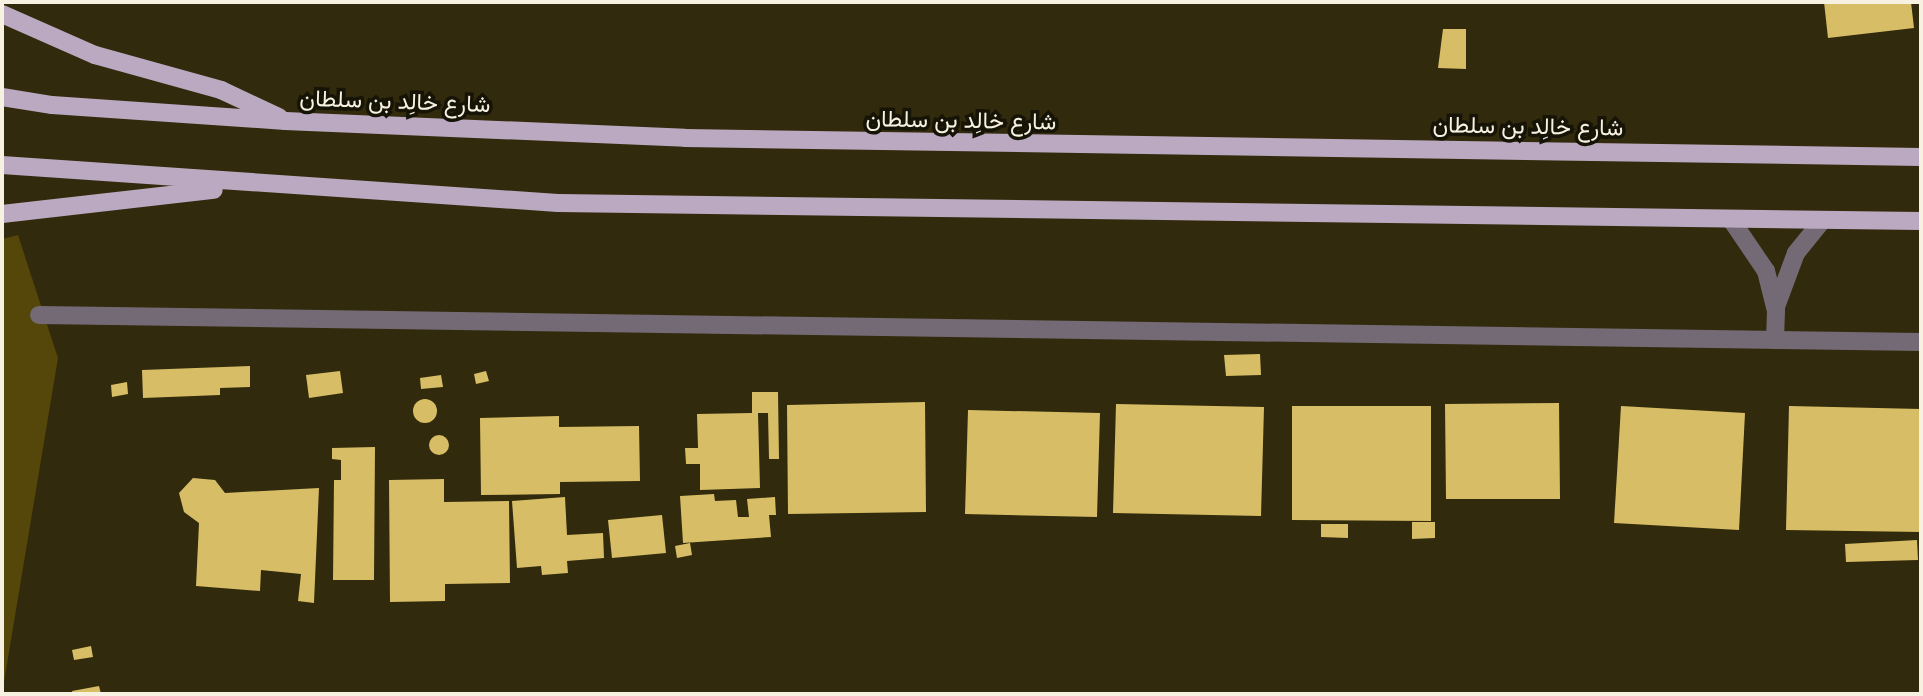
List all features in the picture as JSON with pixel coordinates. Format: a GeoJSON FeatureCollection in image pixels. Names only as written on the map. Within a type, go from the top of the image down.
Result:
{"type":"FeatureCollection","features":[{"type":"Feature","properties":{"kind":"main road"},"geometry":{"type":"LineString","coordinates":[[2,14],[95,55],[221,90],[285,121]]}},
{"type":"Feature","properties":{"kind":"main road","name":"شارع خالِد بن سلطان"},"geometry":{"type":"LineString","coordinates":[[2,97],[52,105],[285,121],[928,145],[1921,157]]}},
{"type":"Feature","properties":{"kind":"main road"},"geometry":{"type":"LineString","coordinates":[[2,165],[263,186],[558,203],[1732,221],[1921,221]]}},
{"type":"Feature","properties":{"kind":"main road"},"geometry":{"type":"LineString","coordinates":[[2,214],[263,186]]}},
{"type":"Feature","properties":{"kind":"street"},"geometry":{"type":"LineString","coordinates":[[1732,221],[1766,271],[1776,311],[1775,340]]}},
{"type":"Feature","properties":{"kind":"street"},"geometry":{"type":"LineString","coordinates":[[1776,311],[1796,253],[1822,221]]}},
{"type":"Feature","properties":{"kind":"street"},"geometry":{"type":"LineString","coordinates":[[39,315],[1921,342]]}},
{"type":"Feature","properties":{"kind":"shaded area"},"geometry":{"type":"Polygon","coordinates":[[[18,235],[58,358],[2,694],[2,239],[18,235]]]}},
{"type":"Feature","properties":{"kind":"building"},"geometry":{"type":"Polygon","coordinates":[[[1824,2],[1911,2],[1914,28],[1828,38],[1824,2]]]}},
{"type":"Feature","properties":{"kind":"building"},"geometry":{"type":"Polygon","coordinates":[[[1443,29],[1466,29],[1466,69],[1438,68],[1443,29]]]}},
{"type":"Feature","properties":{"kind":"building"},"geometry":{"type":"Polygon","coordinates":[[[1260,354],[1261,375],[1226,376],[1224,355],[1260,354]]]}},
{"type":"Feature","properties":{"kind":"building"},"geometry":{"type":"Polygon","coordinates":[[[250,366],[250,387],[220,388],[220,395],[143,398],[142,370],[250,366]]]}},
{"type":"Feature","properties":{"kind":"building"},"geometry":{"type":"Polygon","coordinates":[[[340,371],[343,393],[309,398],[306,375],[340,371]]]}},
{"type":"Feature","properties":{"kind":"building"},"geometry":{"type":"Polygon","coordinates":[[[486,371],[489,381],[476,384],[474,374],[486,371]]]}},
{"type":"Feature","properties":{"kind":"building"},"geometry":{"type":"Polygon","coordinates":[[[441,375],[443,387],[421,389],[420,378],[441,375]]]}},
{"type":"Feature","properties":{"kind":"building"},"geometry":{"type":"Polygon","coordinates":[[[127,382],[128,394],[112,397],[111,385],[127,382]]]}},
{"type":"Feature","properties":{"kind":"building"},"geometry":{"type":"Polygon","coordinates":[[[752,392],[778,392],[779,459],[769,459],[768,413],[758,413],[760,488],[700,490],[700,464],[686,464],[685,448],[698,448],[697,414],[752,413],[752,392]]]}},
{"type":"Feature","properties":{"kind":"building"},"geometry":{"type":"Polygon","coordinates":[[[425,399],[433,403],[437,411],[433,419],[425,423],[417,419],[413,411],[417,403],[425,399]]]}},
{"type":"Feature","properties":{"kind":"building"},"geometry":{"type":"Polygon","coordinates":[[[925,402],[926,512],[788,514],[787,405],[925,402]]]}},
{"type":"Feature","properties":{"kind":"building"},"geometry":{"type":"Polygon","coordinates":[[[1559,403],[1560,499],[1446,499],[1445,404],[1559,403]]]}},
{"type":"Feature","properties":{"kind":"building"},"geometry":{"type":"Polygon","coordinates":[[[1116,404],[1264,407],[1261,516],[1113,513],[1116,404]]]}},
{"type":"Feature","properties":{"kind":"building"},"geometry":{"type":"Polygon","coordinates":[[[1292,406],[1431,406],[1431,521],[1292,520],[1292,406]]]}},
{"type":"Feature","properties":{"kind":"building"},"geometry":{"type":"Polygon","coordinates":[[[1621,406],[1745,413],[1739,530],[1614,523],[1621,406]]]}},
{"type":"Feature","properties":{"kind":"building"},"geometry":{"type":"Polygon","coordinates":[[[1789,406],[1921,409],[1921,532],[1786,530],[1789,406]]]}},
{"type":"Feature","properties":{"kind":"building"},"geometry":{"type":"Polygon","coordinates":[[[968,410],[1100,413],[1097,517],[965,514],[968,410]]]}},
{"type":"Feature","properties":{"kind":"building"},"geometry":{"type":"Polygon","coordinates":[[[559,416],[559,427],[639,426],[640,481],[560,482],[560,494],[481,495],[480,418],[559,416]]]}},
{"type":"Feature","properties":{"kind":"building"},"geometry":{"type":"Polygon","coordinates":[[[439,435],[446,438],[449,445],[446,452],[439,455],[432,452],[429,445],[432,438],[439,435]]]}},
{"type":"Feature","properties":{"kind":"building"},"geometry":{"type":"Polygon","coordinates":[[[375,447],[374,580],[333,580],[334,480],[341,480],[341,460],[332,459],[332,448],[375,447]]]}},
{"type":"Feature","properties":{"kind":"building"},"geometry":{"type":"Polygon","coordinates":[[[193,478],[215,480],[225,493],[319,488],[314,603],[298,601],[301,574],[261,570],[260,591],[196,586],[199,523],[184,512],[179,493],[193,478]]]}},
{"type":"Feature","properties":{"kind":"building"},"geometry":{"type":"Polygon","coordinates":[[[444,479],[444,502],[509,501],[510,583],[445,584],[445,601],[390,602],[389,480],[444,479]]]}},
{"type":"Feature","properties":{"kind":"building"},"geometry":{"type":"Polygon","coordinates":[[[714,494],[715,501],[736,500],[738,517],[749,517],[747,499],[775,497],[776,515],[769,515],[771,537],[683,543],[680,496],[714,494]]]}},
{"type":"Feature","properties":{"kind":"building"},"geometry":{"type":"Polygon","coordinates":[[[565,497],[567,535],[603,533],[604,558],[567,561],[568,573],[542,575],[541,566],[517,568],[512,501],[565,497]]]}},
{"type":"Feature","properties":{"kind":"building"},"geometry":{"type":"Polygon","coordinates":[[[662,515],[666,553],[612,558],[608,520],[662,515]]]}},
{"type":"Feature","properties":{"kind":"building"},"geometry":{"type":"Polygon","coordinates":[[[1412,522],[1435,522],[1435,538],[1412,539],[1412,522]]]}},
{"type":"Feature","properties":{"kind":"building"},"geometry":{"type":"Polygon","coordinates":[[[1321,524],[1348,524],[1348,538],[1321,537],[1321,524]]]}},
{"type":"Feature","properties":{"kind":"building"},"geometry":{"type":"Polygon","coordinates":[[[1917,540],[1918,560],[1846,562],[1845,544],[1917,540]]]}},
{"type":"Feature","properties":{"kind":"building"},"geometry":{"type":"Polygon","coordinates":[[[690,543],[692,555],[677,558],[675,546],[690,543]]]}},
{"type":"Feature","properties":{"kind":"building"},"geometry":{"type":"Polygon","coordinates":[[[91,646],[93,657],[74,660],[72,650],[91,646]]]}},
{"type":"Feature","properties":{"kind":"building"},"geometry":{"type":"Polygon","coordinates":[[[99,686],[101,694],[73,694],[72,691],[99,686]]]}}]}
